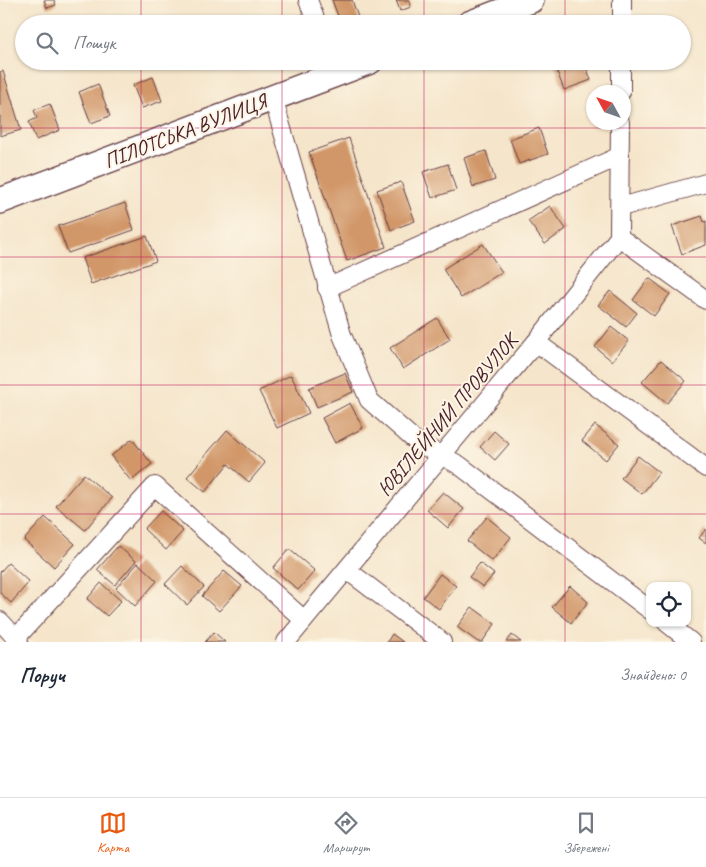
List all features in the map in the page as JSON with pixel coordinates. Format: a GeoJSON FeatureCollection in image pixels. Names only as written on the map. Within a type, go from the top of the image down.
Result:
{"type":"FeatureCollection","features":[{"type":"Feature","properties":{"kind":"main road"},"geometry":{"type":"LineString","coordinates":[[492,15],[531,0]]}},
{"type":"Feature","properties":{"kind":"main road","name":"ПІЛОТСЬКА ВУЛИЦЯ"},"geometry":{"type":"LineString","coordinates":[[0,201],[273,98],[329,70]]}},
{"type":"Feature","properties":{"kind":"street"},"geometry":{"type":"LineString","coordinates":[[308,0],[314,15]]}},
{"type":"Feature","properties":{"kind":"street"},"geometry":{"type":"LineString","coordinates":[[622,0],[622,15]]}},
{"type":"Feature","properties":{"kind":"street"},"geometry":{"type":"LineString","coordinates":[[621,70],[621,85]]}},
{"type":"Feature","properties":{"kind":"street"},"geometry":{"type":"LineString","coordinates":[[273,98],[327,288],[342,335],[369,400],[418,443],[459,465],[646,607]]}},
{"type":"Feature","properties":{"kind":"street"},"geometry":{"type":"LineString","coordinates":[[620,130],[621,207],[619,236],[706,300]]}},
{"type":"Feature","properties":{"kind":"street"},"geometry":{"type":"LineString","coordinates":[[327,288],[620,156]]}},
{"type":"Feature","properties":{"kind":"street"},"geometry":{"type":"LineString","coordinates":[[621,207],[706,183]]}},
{"type":"Feature","properties":{"kind":"street","name":"ЮВІЛЕЙНИЙ ПРОВУЛОК"},"geometry":{"type":"LineString","coordinates":[[286,642],[442,457],[619,236]]}},
{"type":"Feature","properties":{"kind":"street"},"geometry":{"type":"LineString","coordinates":[[536,342],[706,468]]}},
{"type":"Feature","properties":{"kind":"street"},"geometry":{"type":"LineString","coordinates":[[0,621],[18,640],[156,486],[304,620]]}},
{"type":"Feature","properties":{"kind":"street"},"geometry":{"type":"LineString","coordinates":[[348,570],[442,642]]}},
{"type":"Feature","properties":{"kind":"street"},"geometry":{"type":"LineString","coordinates":[[672,627],[691,642]]}},
{"type":"Feature","properties":{"kind":"building"},"geometry":{"type":"Polygon","coordinates":[[[44,0],[54,0],[56,5],[47,8],[44,0]]]}},
{"type":"Feature","properties":{"kind":"building"},"geometry":{"type":"Polygon","coordinates":[[[332,0],[352,0],[357,15],[338,15],[332,0]]]}},
{"type":"Feature","properties":{"kind":"building"},"geometry":{"type":"Polygon","coordinates":[[[396,0],[409,0],[411,7],[400,11],[396,0]]]}},
{"type":"Feature","properties":{"kind":"building"},"geometry":{"type":"Polygon","coordinates":[[[556,70],[587,70],[591,80],[564,90],[556,70]]]}},
{"type":"Feature","properties":{"kind":"building"},"geometry":{"type":"Polygon","coordinates":[[[3,71],[21,130],[0,136],[0,72],[3,71]]]}},
{"type":"Feature","properties":{"kind":"building"},"geometry":{"type":"Polygon","coordinates":[[[153,77],[162,101],[142,108],[133,85],[153,77]]]}},
{"type":"Feature","properties":{"kind":"building"},"geometry":{"type":"Polygon","coordinates":[[[98,84],[110,116],[91,123],[79,92],[98,84]]]}},
{"type":"Feature","properties":{"kind":"building"},"geometry":{"type":"Polygon","coordinates":[[[50,104],[60,130],[36,140],[29,122],[37,118],[34,110],[50,104]]]}},
{"type":"Feature","properties":{"kind":"building"},"geometry":{"type":"Polygon","coordinates":[[[539,128],[548,154],[519,164],[510,139],[539,128]]]}},
{"type":"Feature","properties":{"kind":"building"},"geometry":{"type":"Polygon","coordinates":[[[349,138],[386,247],[347,261],[309,152],[349,138]]]}},
{"type":"Feature","properties":{"kind":"building"},"geometry":{"type":"Polygon","coordinates":[[[486,151],[495,180],[473,187],[464,158],[486,151]]]}},
{"type":"Feature","properties":{"kind":"building"},"geometry":{"type":"Polygon","coordinates":[[[448,164],[456,190],[432,198],[423,172],[448,164]]]}},
{"type":"Feature","properties":{"kind":"building"},"geometry":{"type":"Polygon","coordinates":[[[401,182],[415,221],[391,230],[377,190],[401,182]]]}},
{"type":"Feature","properties":{"kind":"building"},"geometry":{"type":"Polygon","coordinates":[[[125,203],[134,230],[68,253],[58,226],[125,203]]]}},
{"type":"Feature","properties":{"kind":"building"},"geometry":{"type":"Polygon","coordinates":[[[550,206],[566,229],[545,244],[528,221],[550,206]]]}},
{"type":"Feature","properties":{"kind":"building"},"geometry":{"type":"Polygon","coordinates":[[[702,216],[704,222],[706,221],[706,245],[682,254],[672,226],[702,216]]]}},
{"type":"Feature","properties":{"kind":"building"},"geometry":{"type":"Polygon","coordinates":[[[147,236],[156,261],[91,284],[82,258],[147,236]]]}},
{"type":"Feature","properties":{"kind":"building"},"geometry":{"type":"Polygon","coordinates":[[[483,244],[502,272],[461,298],[443,269],[483,244]]]}},
{"type":"Feature","properties":{"kind":"building"},"geometry":{"type":"Polygon","coordinates":[[[649,278],[670,294],[654,316],[633,300],[649,278]]]}},
{"type":"Feature","properties":{"kind":"building"},"geometry":{"type":"Polygon","coordinates":[[[610,291],[637,313],[626,327],[598,305],[610,291]]]}},
{"type":"Feature","properties":{"kind":"building"},"geometry":{"type":"Polygon","coordinates":[[[437,318],[450,339],[403,369],[390,348],[437,318]]]}},
{"type":"Feature","properties":{"kind":"building"},"geometry":{"type":"Polygon","coordinates":[[[611,327],[629,341],[612,361],[595,347],[611,327]]]}},
{"type":"Feature","properties":{"kind":"building"},"geometry":{"type":"Polygon","coordinates":[[[661,360],[686,381],[667,403],[642,382],[661,360]]]}},
{"type":"Feature","properties":{"kind":"building"},"geometry":{"type":"Polygon","coordinates":[[[345,373],[353,392],[317,407],[309,388],[345,373]]]}},
{"type":"Feature","properties":{"kind":"building"},"geometry":{"type":"Polygon","coordinates":[[[291,375],[309,413],[277,428],[259,391],[291,375]]]}},
{"type":"Feature","properties":{"kind":"building"},"geometry":{"type":"Polygon","coordinates":[[[350,403],[363,428],[335,443],[322,418],[350,403]]]}},
{"type":"Feature","properties":{"kind":"building"},"geometry":{"type":"Polygon","coordinates":[[[595,425],[619,444],[606,460],[582,441],[595,425]]]}},
{"type":"Feature","properties":{"kind":"building"},"geometry":{"type":"Polygon","coordinates":[[[227,430],[265,463],[249,482],[228,464],[205,492],[187,477],[227,430]]]}},
{"type":"Feature","properties":{"kind":"building"},"geometry":{"type":"Polygon","coordinates":[[[494,431],[509,444],[495,460],[480,447],[494,431]]]}},
{"type":"Feature","properties":{"kind":"building"},"geometry":{"type":"Polygon","coordinates":[[[132,439],[152,464],[131,481],[111,456],[132,439]]]}},
{"type":"Feature","properties":{"kind":"building"},"geometry":{"type":"Polygon","coordinates":[[[638,456],[659,472],[642,494],[621,478],[638,456]]]}},
{"type":"Feature","properties":{"kind":"building"},"geometry":{"type":"Polygon","coordinates":[[[84,474],[112,498],[85,530],[56,506],[84,474]]]}},
{"type":"Feature","properties":{"kind":"building"},"geometry":{"type":"Polygon","coordinates":[[[443,492],[464,509],[448,528],[427,510],[443,492]]]}},
{"type":"Feature","properties":{"kind":"building"},"geometry":{"type":"Polygon","coordinates":[[[161,511],[183,531],[166,550],[144,529],[161,511]]]}},
{"type":"Feature","properties":{"kind":"building"},"geometry":{"type":"Polygon","coordinates":[[[45,517],[75,544],[54,567],[24,540],[45,517]]]}},
{"type":"Feature","properties":{"kind":"building"},"geometry":{"type":"Polygon","coordinates":[[[487,517],[511,537],[492,561],[467,541],[487,517]]]}},
{"type":"Feature","properties":{"kind":"building"},"geometry":{"type":"Polygon","coordinates":[[[706,529],[706,543],[699,538],[706,529]]]}},
{"type":"Feature","properties":{"kind":"building"},"geometry":{"type":"Polygon","coordinates":[[[118,546],[136,561],[115,585],[97,570],[118,546]]]}},
{"type":"Feature","properties":{"kind":"building"},"geometry":{"type":"Polygon","coordinates":[[[289,549],[315,571],[298,590],[273,568],[289,549]]]}},
{"type":"Feature","properties":{"kind":"building"},"geometry":{"type":"Polygon","coordinates":[[[8,563],[29,582],[11,603],[0,593],[0,572],[8,563]]]}},
{"type":"Feature","properties":{"kind":"building"},"geometry":{"type":"Polygon","coordinates":[[[138,563],[157,581],[135,606],[116,588],[138,563]]]}},
{"type":"Feature","properties":{"kind":"building"},"geometry":{"type":"Polygon","coordinates":[[[480,563],[494,574],[483,587],[469,577],[480,563]]]}},
{"type":"Feature","properties":{"kind":"building"},"geometry":{"type":"Polygon","coordinates":[[[182,566],[204,587],[187,605],[165,584],[182,566]]]}},
{"type":"Feature","properties":{"kind":"building"},"geometry":{"type":"Polygon","coordinates":[[[224,571],[242,586],[219,611],[202,596],[224,571]]]}},
{"type":"Feature","properties":{"kind":"building"},"geometry":{"type":"Polygon","coordinates":[[[440,574],[456,586],[439,609],[423,597],[440,574]]]}},
{"type":"Feature","properties":{"kind":"building"},"geometry":{"type":"Polygon","coordinates":[[[101,583],[121,601],[107,616],[87,599],[101,583]]]}},
{"type":"Feature","properties":{"kind":"building"},"geometry":{"type":"Polygon","coordinates":[[[570,586],[588,602],[571,623],[552,607],[570,586]]]}},
{"type":"Feature","properties":{"kind":"building"},"geometry":{"type":"Polygon","coordinates":[[[472,607],[495,624],[482,642],[478,642],[457,627],[472,607]]]}},
{"type":"Feature","properties":{"kind":"building"},"geometry":{"type":"Polygon","coordinates":[[[214,632],[225,642],[205,642],[214,632]]]}},
{"type":"Feature","properties":{"kind":"building"},"geometry":{"type":"Polygon","coordinates":[[[392,634],[403,642],[387,642],[392,634]]]}},
{"type":"Feature","properties":{"kind":"building"},"geometry":{"type":"Polygon","coordinates":[[[512,635],[521,642],[506,642],[512,635]]]}}]}
